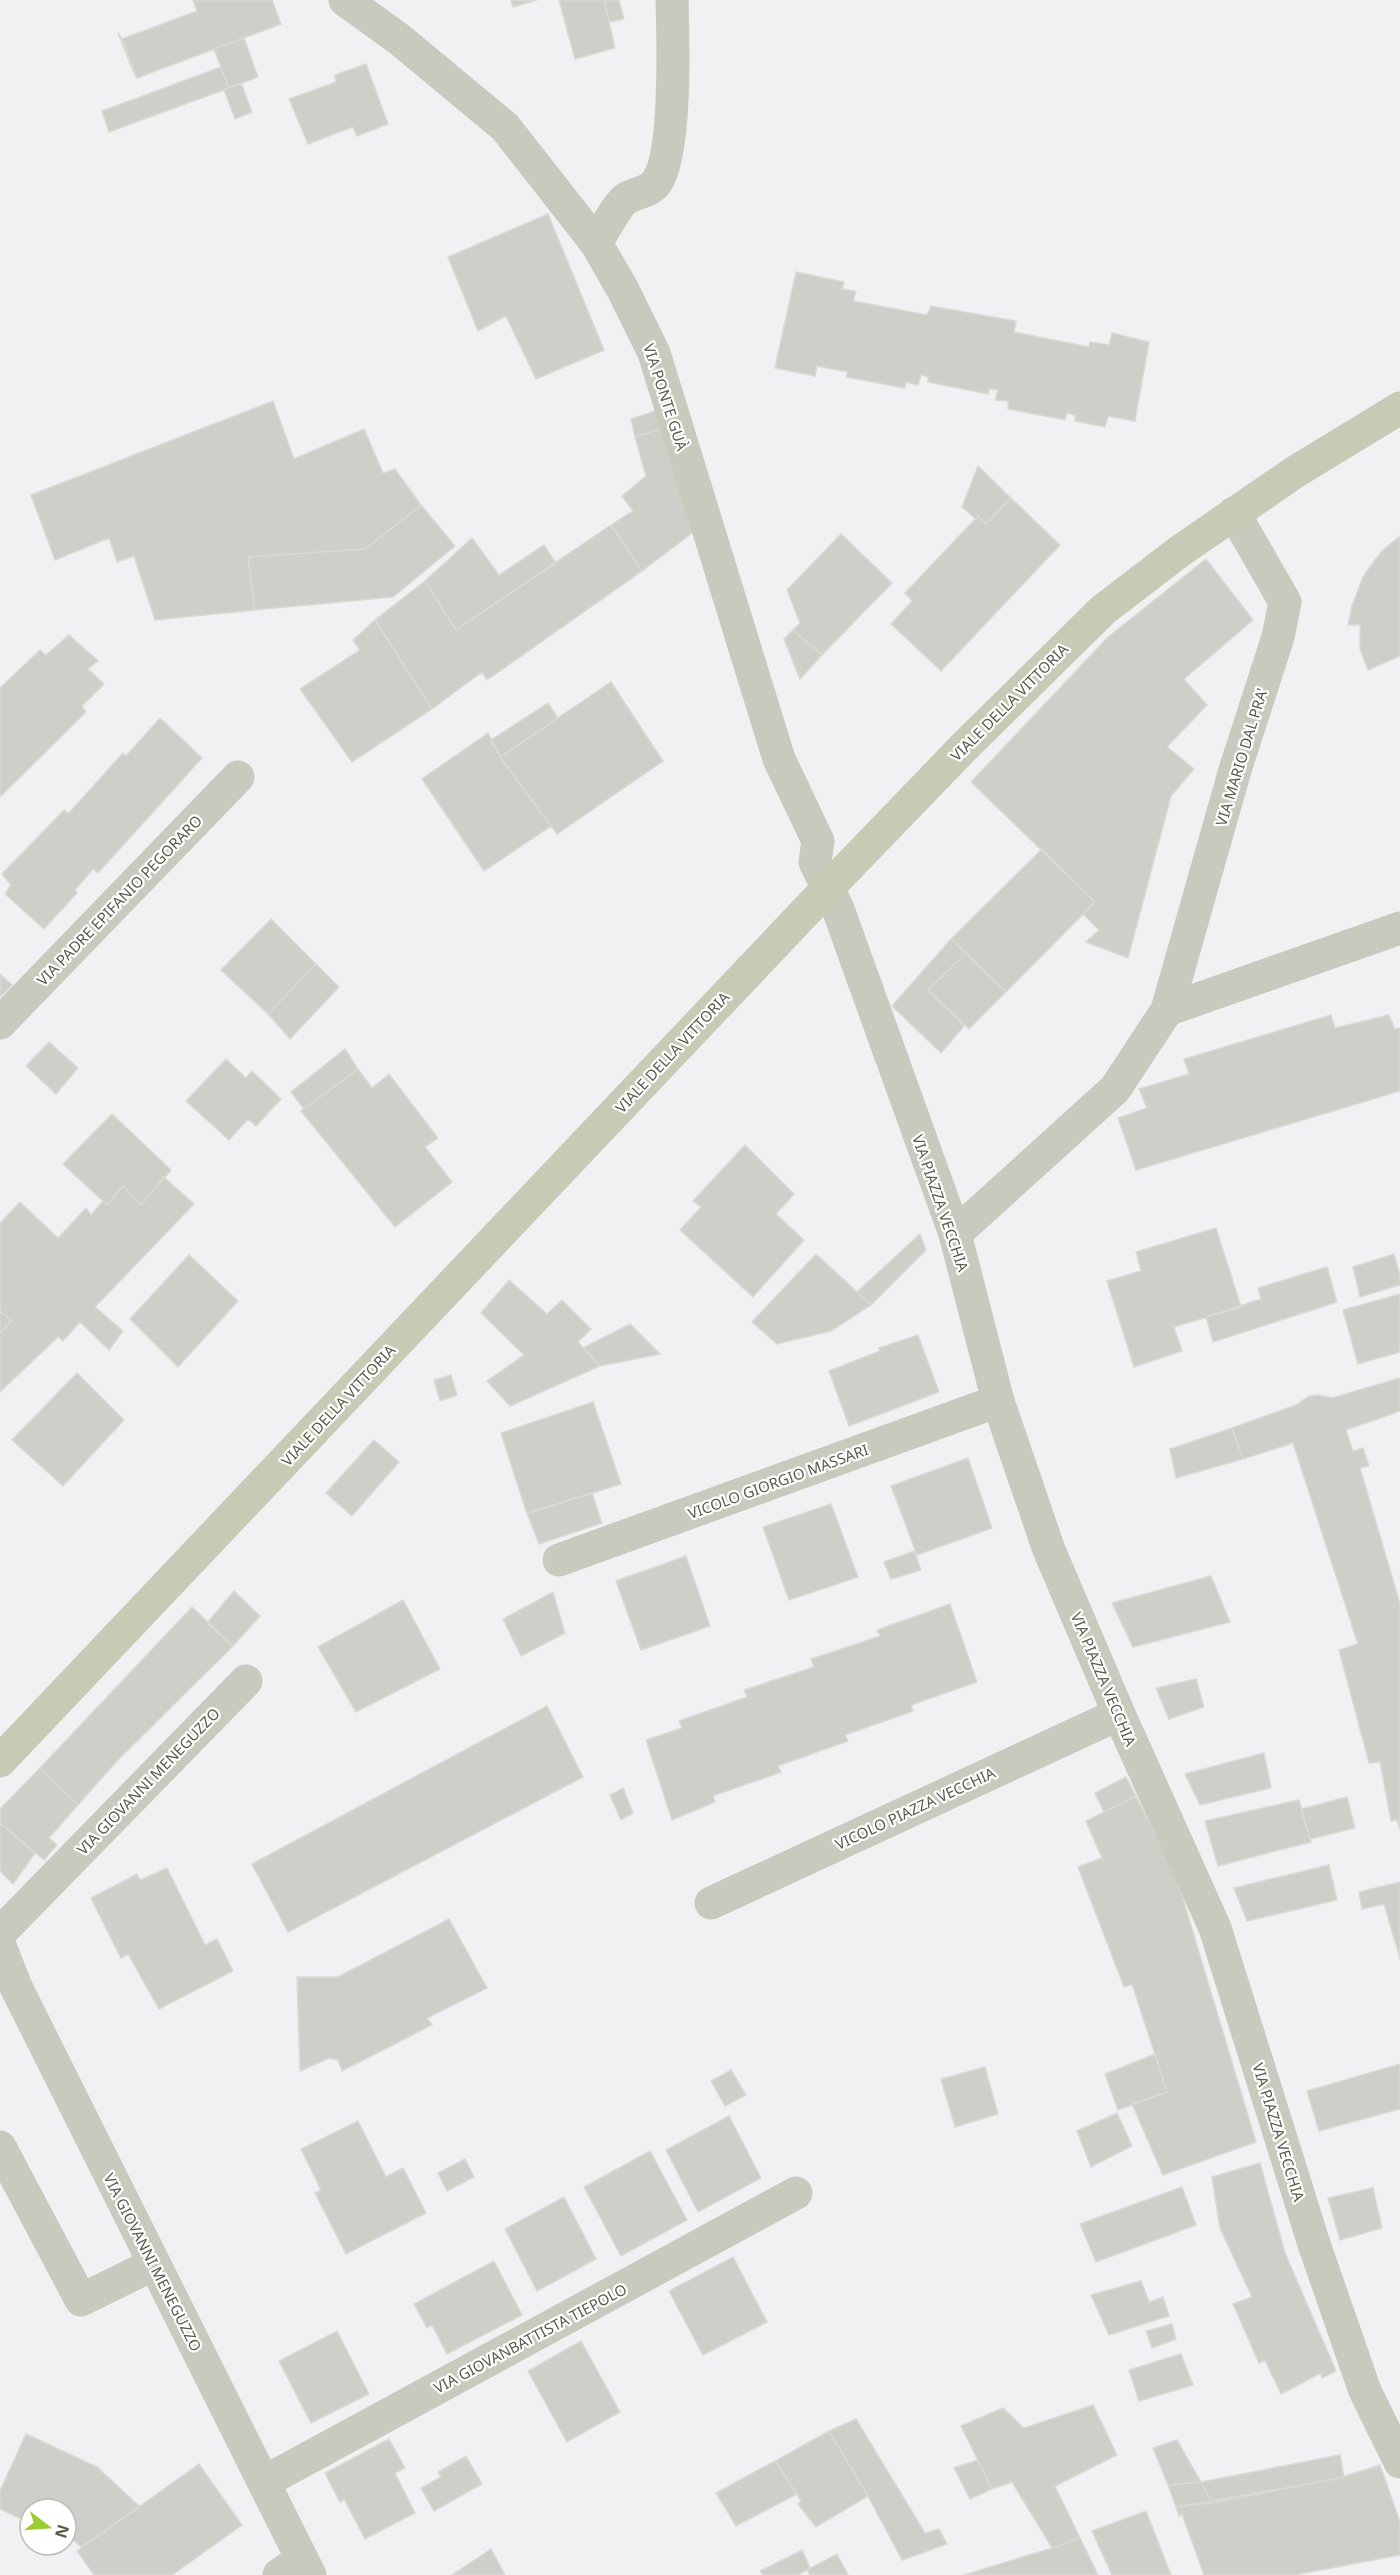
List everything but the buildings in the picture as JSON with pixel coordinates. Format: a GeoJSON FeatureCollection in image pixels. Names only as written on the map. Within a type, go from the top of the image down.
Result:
{"type":"FeatureCollection","features":[{"type":"Feature","properties":{"kind":"main road","name":"VIALE DELLA VITTORIA"},"geometry":{"type":"LineString","coordinates":[[0,1761],[827,889],[964,747],[1103,610],[1234,513],[1295,472],[1400,408]]}},
{"type":"Feature","properties":{"kind":"street","name":"VIA PONTE GUÀ"},"geometry":{"type":"LineString","coordinates":[[345,0],[399,39],[505,128],[596,243],[623,290],[654,353],[779,759],[818,841],[815,862],[827,889]]}},
{"type":"Feature","properties":{"kind":"street"},"geometry":{"type":"LineString","coordinates":[[596,243],[626,198],[645,192],[654,185],[661,174],[666,154],[673,62],[672,0]]}},
{"type":"Feature","properties":{"kind":"street","name":"VIA MARIO DAL PRA'"},"geometry":{"type":"LineString","coordinates":[[955,1234],[1115,1089],[1167,1010],[1235,770],[1278,637],[1285,602],[1234,513]]}},
{"type":"Feature","properties":{"kind":"street","name":"VIA PADRE EPIFANIO PEGORARO"},"geometry":{"type":"LineString","coordinates":[[0,1023],[238,777]]}},
{"type":"Feature","properties":{"kind":"street","name":"VIA PIAZZA VECCHIA"},"geometry":{"type":"LineString","coordinates":[[827,889],[838,909],[955,1234],[998,1401],[1049,1550],[1119,1714],[1215,1928],[1322,2267],[1365,2391],[1400,2462]]}},
{"type":"Feature","properties":{"kind":"street"},"geometry":{"type":"LineString","coordinates":[[1167,1010],[1400,928]]}},
{"type":"Feature","properties":{"kind":"street","name":"VICOLO GIORGIO MASSARI"},"geometry":{"type":"LineString","coordinates":[[559,1560],[998,1401]]}},
{"type":"Feature","properties":{"kind":"street","name":"VIA GIOVANNI MENEGUZZO"},"geometry":{"type":"LineString","coordinates":[[0,1933],[246,1681]]}},
{"type":"Feature","properties":{"kind":"street","name":"VICOLO PIAZZA VECCHIA"},"geometry":{"type":"LineString","coordinates":[[711,1903],[1119,1714]]}},
{"type":"Feature","properties":{"kind":"street","name":"VIA GIOVANNI MENEGUZZO"},"geometry":{"type":"LineString","coordinates":[[0,1946],[8,1994],[154,2264],[264,2482],[297,2570]]}},
{"type":"Feature","properties":{"kind":"street"},"geometry":{"type":"LineString","coordinates":[[0,2147],[81,2300],[154,2264]]}},
{"type":"Feature","properties":{"kind":"street","name":"VIA GIOVANBATTISTA TIEPOLO"},"geometry":{"type":"LineString","coordinates":[[264,2482],[796,2193]]}}]}
